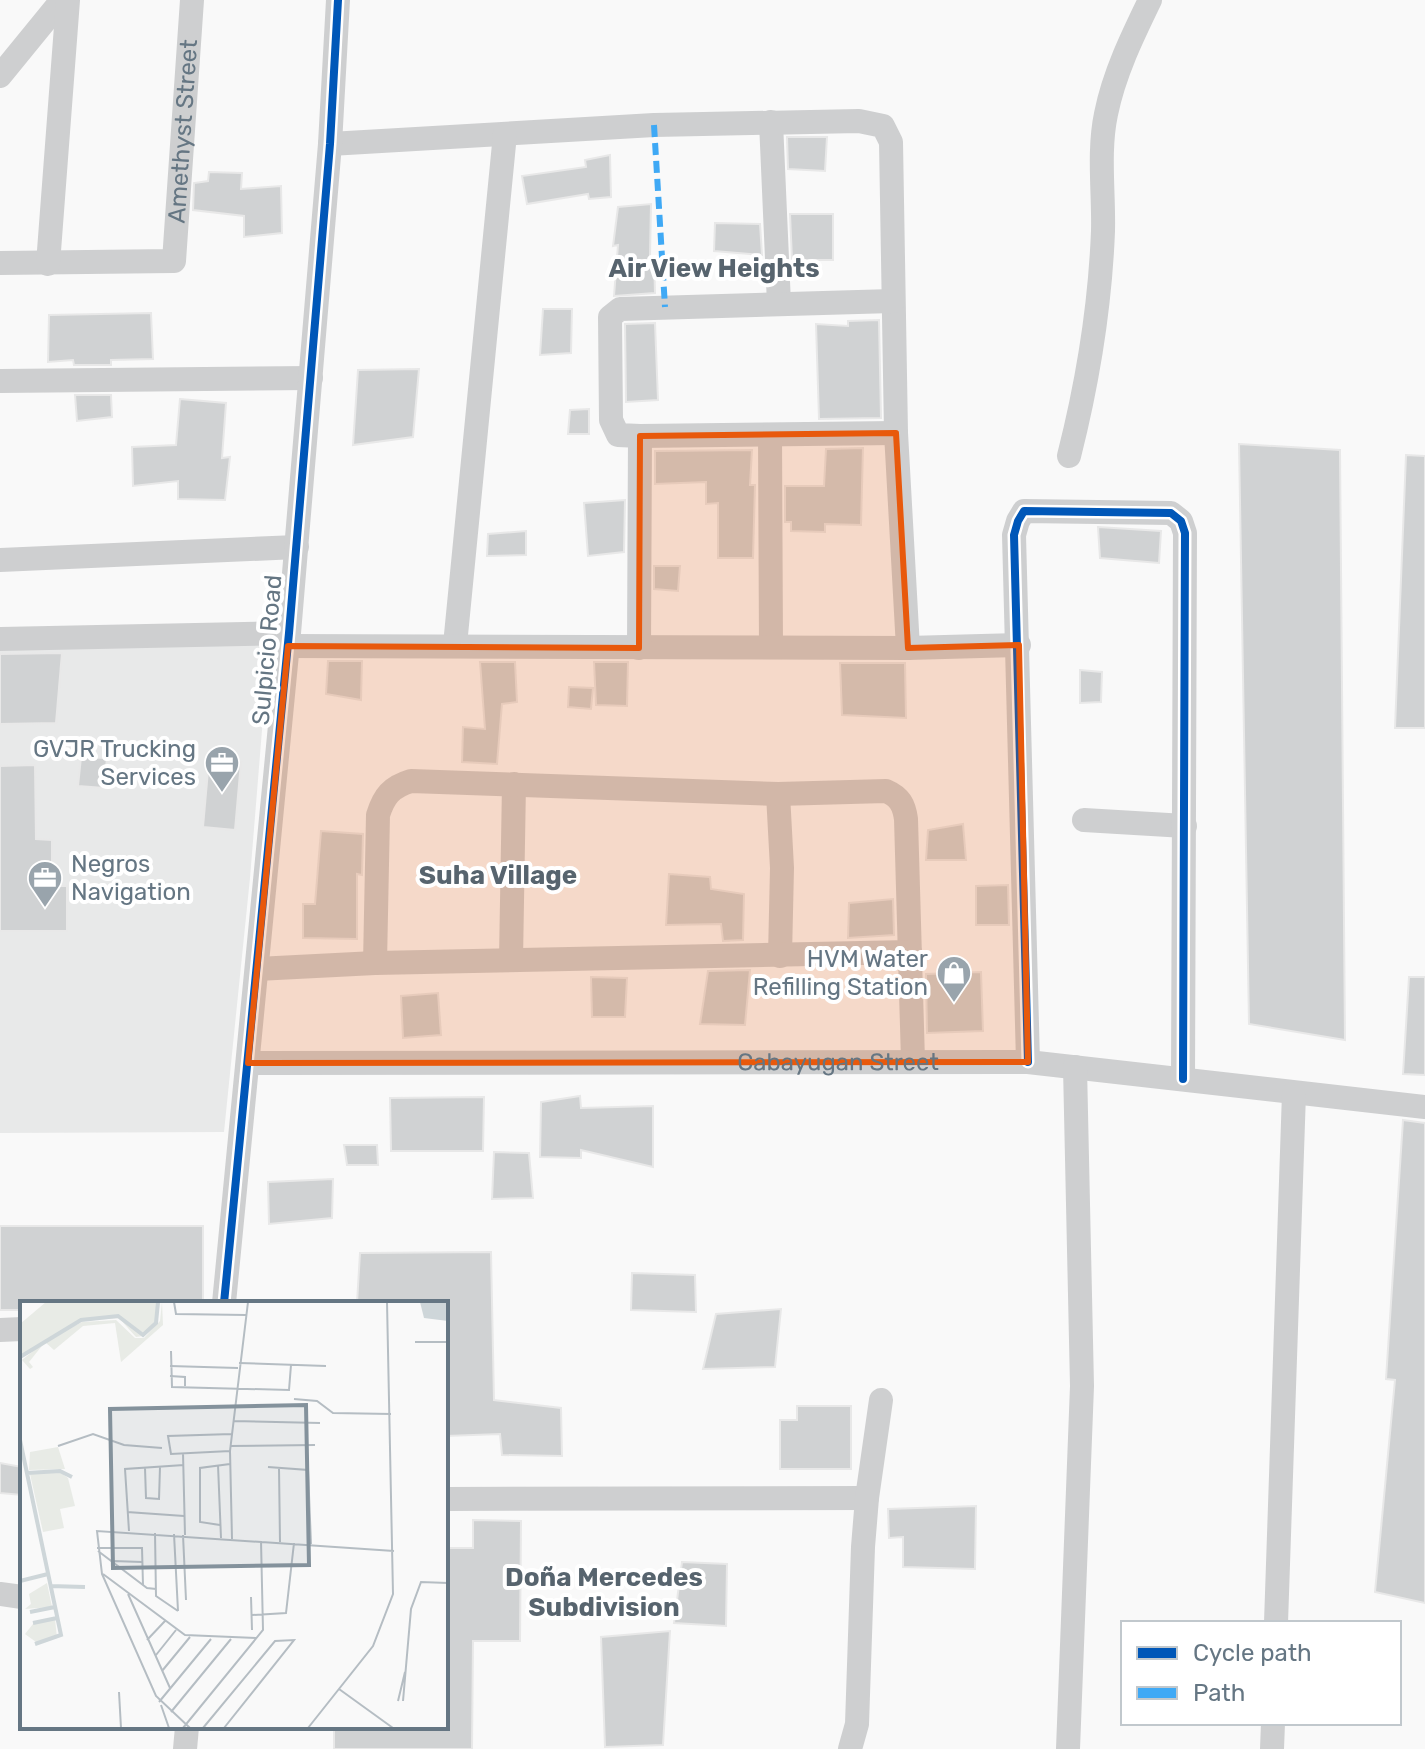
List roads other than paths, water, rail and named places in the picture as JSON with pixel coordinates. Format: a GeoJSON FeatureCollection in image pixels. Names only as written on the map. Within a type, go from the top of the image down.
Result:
{"type":"FeatureCollection","features":[{"type":"Feature","properties":{"kind":"street"},"geometry":{"type":"LineString","coordinates":[[0,76],[62,0]]}},
{"type":"Feature","properties":{"kind":"street"},"geometry":{"type":"LineString","coordinates":[[0,263],[48,264],[68,0]]}},
{"type":"Feature","properties":{"kind":"street","name":"Amethyst Street"},"geometry":{"type":"LineString","coordinates":[[48,264],[174,261],[192,0]]}},
{"type":"Feature","properties":{"kind":"street","name":"Sulpicio Road"},"geometry":{"type":"LineString","coordinates":[[224,1301],[297,547],[330,144],[338,0]]}},
{"type":"Feature","properties":{"kind":"street"},"geometry":{"type":"LineString","coordinates":[[1069,456],[1084,398],[1100,286],[1105,119],[1121,62],[1150,0]]}},
{"type":"Feature","properties":{"kind":"street"},"geometry":{"type":"LineString","coordinates":[[330,144],[771,122],[859,121],[883,126],[891,142],[896,433],[908,648]]}},
{"type":"Feature","properties":{"kind":"street"},"geometry":{"type":"LineString","coordinates":[[771,122],[779,304]]}},
{"type":"Feature","properties":{"kind":"street"},"geometry":{"type":"LineString","coordinates":[[455,645],[505,134]]}},
{"type":"Feature","properties":{"kind":"street"},"geometry":{"type":"LineString","coordinates":[[893,301],[629,308],[614,313],[610,317],[611,420],[618,435],[896,433]]}},
{"type":"Feature","properties":{"kind":"street"},"geometry":{"type":"LineString","coordinates":[[0,381],[311,378]]}},
{"type":"Feature","properties":{"kind":"street"},"geometry":{"type":"LineString","coordinates":[[639,648],[640,436]]}},
{"type":"Feature","properties":{"kind":"street"},"geometry":{"type":"LineString","coordinates":[[770,436],[771,646]]}},
{"type":"Feature","properties":{"kind":"street"},"geometry":{"type":"LineString","coordinates":[[1028,1062],[1014,535],[1024,511],[1171,513],[1181,521],[1185,533],[1183,1079]]}},
{"type":"Feature","properties":{"kind":"street"},"geometry":{"type":"LineString","coordinates":[[0,560],[297,547]]}},
{"type":"Feature","properties":{"kind":"street"},"geometry":{"type":"LineString","coordinates":[[0,639],[288,640],[639,648],[1019,645]]}},
{"type":"Feature","properties":{"kind":"street"},"geometry":{"type":"LineString","coordinates":[[375,963],[378,815],[389,791],[398,785],[411,781],[778,794],[886,791],[897,796],[904,807],[906,819],[913,1061]]}},
{"type":"Feature","properties":{"kind":"street"},"geometry":{"type":"LineString","coordinates":[[511,960],[514,784]]}},
{"type":"Feature","properties":{"kind":"street"},"geometry":{"type":"LineString","coordinates":[[778,794],[782,868],[780,956]]}},
{"type":"Feature","properties":{"kind":"street"},"geometry":{"type":"LineString","coordinates":[[1084,820],[1185,826]]}},
{"type":"Feature","properties":{"kind":"street"},"geometry":{"type":"LineString","coordinates":[[257,969],[375,963],[910,952]]}},
{"type":"Feature","properties":{"kind":"street","name":"Cabayugan Street"},"geometry":{"type":"LineString","coordinates":[[248,1063],[1028,1062],[1425,1107]]}},
{"type":"Feature","properties":{"kind":"street"},"geometry":{"type":"LineString","coordinates":[[1068,1749],[1082,1386],[1075,1067]]}},
{"type":"Feature","properties":{"kind":"street"},"geometry":{"type":"LineString","coordinates":[[1276,1621],[1294,1093]]}},
{"type":"Feature","properties":{"kind":"street"},"geometry":{"type":"LineString","coordinates":[[0,1330],[20,1329]]}},
{"type":"Feature","properties":{"kind":"street"},"geometry":{"type":"LineString","coordinates":[[850,1749],[857,1724],[867,1498],[881,1400]]}},
{"type":"Feature","properties":{"kind":"street"},"geometry":{"type":"LineString","coordinates":[[448,1499],[867,1498]]}},
{"type":"Feature","properties":{"kind":"street"},"geometry":{"type":"LineString","coordinates":[[0,1594],[20,1597]]}},
{"type":"Feature","properties":{"kind":"street"},"geometry":{"type":"LineString","coordinates":[[1272,1749],[1273,1725]]}},
{"type":"Feature","properties":{"kind":"street"},"geometry":{"type":"LineString","coordinates":[[185,1749],[187,1729]]}},
{"type":"Feature","properties":{"kind":"place","name":"GVJR Trucking Services"},"geometry":{"type":"Point","coordinates":[222,794]}},
{"type":"Feature","properties":{"kind":"place","name":"Negros Navigation"},"geometry":{"type":"Point","coordinates":[45,909]}},
{"type":"Feature","properties":{"kind":"place","name":"HVM Water Refilling Station"},"geometry":{"type":"Point","coordinates":[954,1004]}},
{"type":"Feature","properties":{"kind":"district","name":"Air View Heights"},"geometry":{"type":"Point","coordinates":[714,268]}},
{"type":"Feature","properties":{"kind":"district","name":"Suha Village"},"geometry":{"type":"Point","coordinates":[498,875]}},
{"type":"Feature","properties":{"kind":"district","name":"Doña Mercedes Subdivision"},"geometry":{"type":"Point","coordinates":[604,1592]}}]}
